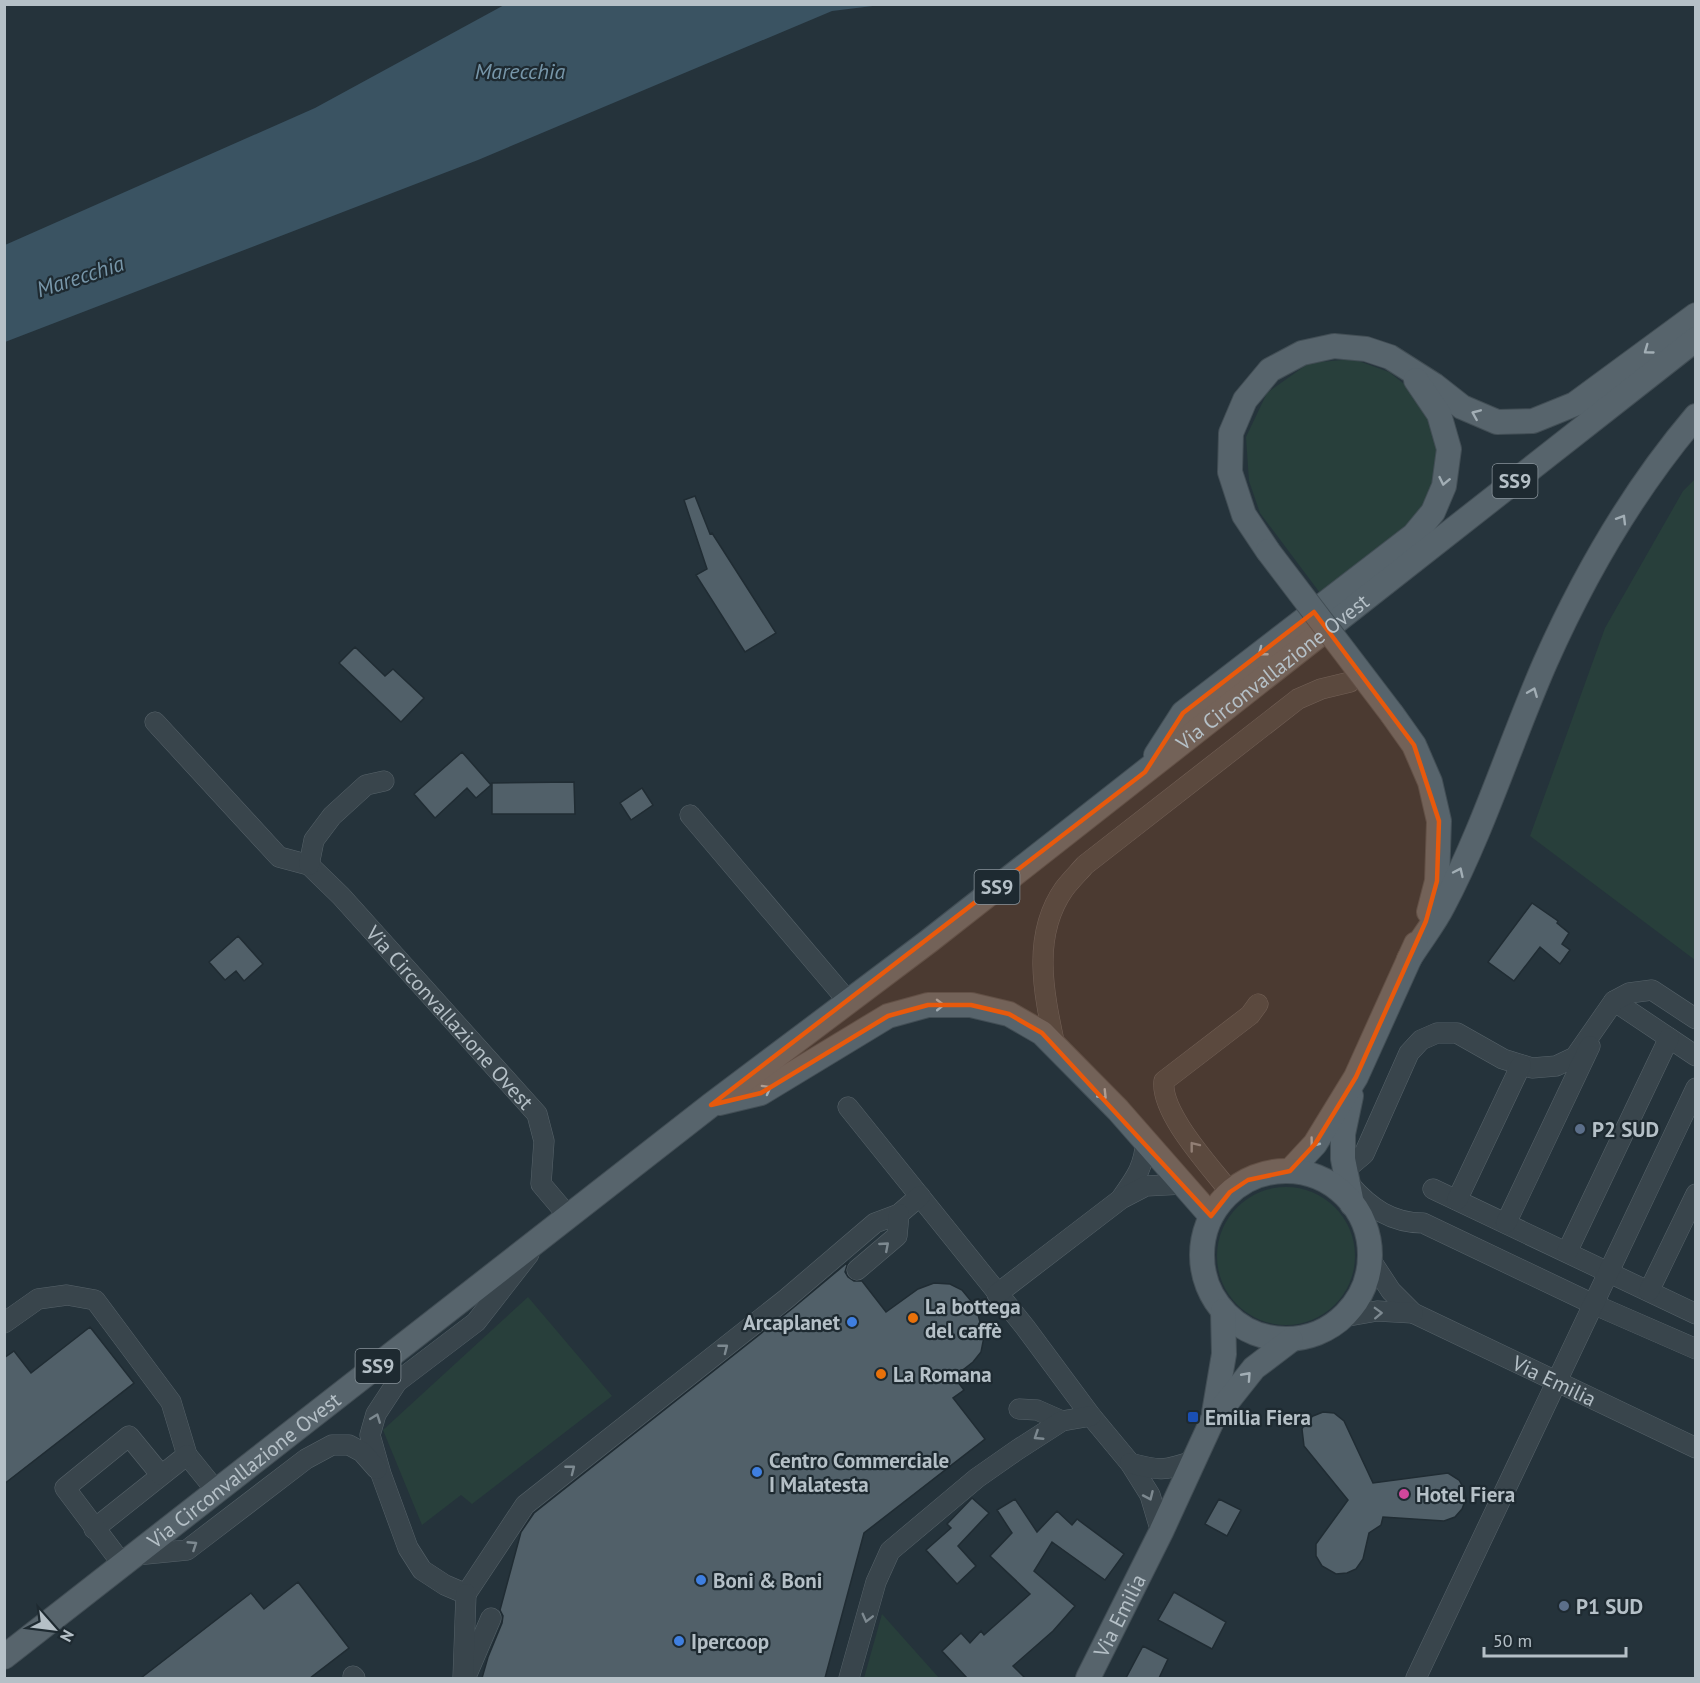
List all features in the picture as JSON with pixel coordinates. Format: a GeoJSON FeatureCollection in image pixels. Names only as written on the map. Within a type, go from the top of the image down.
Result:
{"type":"FeatureCollection","features":[{"type":"Feature","properties":{"kind":"main road"},"geometry":{"type":"LineString","coordinates":[[1290,1171],[1315,1144],[1356,1077],[1426,921],[1437,881],[1439,821],[1430,782],[1414,745],[1268,551],[1244,515],[1230,472],[1231,433],[1245,400],[1270,370],[1302,353],[1334,346],[1366,349],[1390,357],[1434,385],[1462,407],[1497,422],[1533,421],[1575,404],[1695,315]]}},
{"type":"Feature","properties":{"kind":"main road","name":"Via Circonvallazione Ovest"},"geometry":{"type":"LineString","coordinates":[[4,1657],[711,1105],[928,941],[1145,772],[1695,339]]}},
{"type":"Feature","properties":{"kind":"main road"},"geometry":{"type":"LineString","coordinates":[[1145,772],[1184,713],[1414,535],[1432,512],[1444,486],[1449,449],[1439,414],[1410,371]]}},
{"type":"Feature","properties":{"kind":"main road"},"geometry":{"type":"LineString","coordinates":[[1409,959],[1443,907],[1467,856],[1545,662],[1587,577],[1633,501],[1695,416]]}},
{"type":"Feature","properties":{"kind":"main road"},"geometry":{"type":"LineString","coordinates":[[711,1105],[761,1093],[888,1016],[928,1005],[971,1005],[1009,1014],[1042,1033],[1146,1140],[1211,1216]]}},
{"type":"Feature","properties":{"kind":"main road"},"geometry":{"type":"LineString","coordinates":[[1349,1186],[1335,1188],[1314,1176],[1290,1171],[1269,1173],[1248,1180],[1230,1192],[1211,1216],[1203,1240],[1202,1266],[1209,1290],[1223,1311],[1242,1328],[1266,1337],[1291,1340],[1319,1333],[1343,1317],[1357,1300],[1366,1280],[1370,1259],[1366,1230],[1349,1186],[1343,1134],[1356,1077]]}},
{"type":"Feature","properties":{"kind":"main road","name":"Via Emilia"},"geometry":{"type":"LineString","coordinates":[[1212,1421],[1224,1354],[1223,1311]]}},
{"type":"Feature","properties":{"kind":"main road","name":"Via Emilia"},"geometry":{"type":"LineString","coordinates":[[1088,1678],[1161,1532],[1212,1421],[1254,1368],[1291,1340]]}},
{"type":"Feature","properties":{"kind":"street"},"geometry":{"type":"LineString","coordinates":[[1055,1046],[1044,993],[1042,957],[1050,916],[1063,890],[1085,865],[1298,699],[1321,689],[1350,682]]}},
{"type":"Feature","properties":{"kind":"street","name":"Via Circonvallazione Ovest"},"geometry":{"type":"LineString","coordinates":[[154,722],[279,857],[309,865],[341,896],[537,1114],[544,1141],[541,1184],[568,1217]]}},
{"type":"Feature","properties":{"kind":"street"},"geometry":{"type":"LineString","coordinates":[[309,865],[314,840],[332,816],[366,785],[384,781]]}},
{"type":"Feature","properties":{"kind":"street"},"geometry":{"type":"LineString","coordinates":[[690,815],[847,1000]]}},
{"type":"Feature","properties":{"kind":"street"},"geometry":{"type":"LineString","coordinates":[[1695,1019],[1652,990],[1629,993],[1609,1009],[1575,1057],[1556,1066],[1532,1068],[1503,1059],[1457,1033],[1437,1033],[1421,1040],[1409,1053],[1349,1186],[1362,1199],[1386,1216],[1409,1223],[1423,1223],[1593,1304],[1695,1349]]}},
{"type":"Feature","properties":{"kind":"street"},"geometry":{"type":"LineString","coordinates":[[1230,1192],[1179,1127],[1163,1089],[1164,1081],[1250,1015],[1258,1004]]}},
{"type":"Feature","properties":{"kind":"street"},"geometry":{"type":"LineString","coordinates":[[1609,1009],[1669,1038],[1695,1056]]}},
{"type":"Feature","properties":{"kind":"street"},"geometry":{"type":"LineString","coordinates":[[1506,1223],[1609,1009]]}},
{"type":"Feature","properties":{"kind":"street"},"geometry":{"type":"LineString","coordinates":[[1567,1252],[1669,1038]]}},
{"type":"Feature","properties":{"kind":"street"},"geometry":{"type":"LineString","coordinates":[[1457,1200],[1521,1065]]}},
{"type":"Feature","properties":{"kind":"street"},"geometry":{"type":"LineString","coordinates":[[1416,1678],[1695,1088]]}},
{"type":"Feature","properties":{"kind":"street"},"geometry":{"type":"LineString","coordinates":[[849,1107],[1025,1327],[1091,1416],[1130,1463],[1150,1496],[1161,1532]]}},
{"type":"Feature","properties":{"kind":"street"},"geometry":{"type":"LineString","coordinates":[[1120,1199],[1140,1171],[1145,1158],[1146,1140]]}},
{"type":"Feature","properties":{"kind":"street"},"geometry":{"type":"LineString","coordinates":[[997,1293],[1120,1199],[1146,1186],[1184,1184]]}},
{"type":"Feature","properties":{"kind":"street"},"geometry":{"type":"LineString","coordinates":[[1433,1189],[1695,1314]]}},
{"type":"Feature","properties":{"kind":"street"},"geometry":{"type":"LineString","coordinates":[[1649,1291],[1695,1194]]}},
{"type":"Feature","properties":{"kind":"street"},"geometry":{"type":"LineString","coordinates":[[464,1678],[466,1594],[525,1505],[786,1299],[875,1223],[899,1214],[920,1196]]}},
{"type":"Feature","properties":{"kind":"street"},"geometry":{"type":"LineString","coordinates":[[857,1269],[897,1236],[899,1214]]}},
{"type":"Feature","properties":{"kind":"street"},"geometry":{"type":"LineString","coordinates":[[466,1594],[445,1585],[422,1570],[408,1548],[381,1474],[370,1435],[376,1414],[397,1382],[476,1322],[540,1240]]}},
{"type":"Feature","properties":{"kind":"street","name":"Via Emilia"},"geometry":{"type":"LineString","coordinates":[[1370,1259],[1391,1291],[1413,1313],[1695,1448]]}},
{"type":"Feature","properties":{"kind":"street"},"geometry":{"type":"LineString","coordinates":[[4,1323],[38,1299],[67,1295],[94,1300],[171,1402],[187,1455],[217,1492]]}},
{"type":"Feature","properties":{"kind":"street","name":"Via Emilia"},"geometry":{"type":"LineString","coordinates":[[1343,1317],[1377,1311],[1413,1313]]}},
{"type":"Feature","properties":{"kind":"street"},"geometry":{"type":"LineString","coordinates":[[1019,1409],[1037,1410],[1062,1421]]}},
{"type":"Feature","properties":{"kind":"street"},"geometry":{"type":"LineString","coordinates":[[863,1582],[890,1551],[977,1478],[1062,1421],[1091,1416]]}},
{"type":"Feature","properties":{"kind":"street"},"geometry":{"type":"LineString","coordinates":[[161,1475],[129,1436],[65,1488],[94,1528],[130,1560],[187,1550],[306,1459],[332,1445],[349,1445],[362,1452],[381,1474]]}},
{"type":"Feature","properties":{"kind":"street"},"geometry":{"type":"LineString","coordinates":[[94,1528],[187,1455]]}},
{"type":"Feature","properties":{"kind":"street"},"geometry":{"type":"LineString","coordinates":[[1130,1463],[1155,1470],[1168,1469],[1193,1461]]}},
{"type":"Feature","properties":{"kind":"street"},"geometry":{"type":"LineString","coordinates":[[849,1678],[876,1582],[890,1551]]}},
{"type":"Feature","properties":{"kind":"street"},"geometry":{"type":"LineString","coordinates":[[464,1678],[491,1618]]}},
{"type":"Feature","properties":{"kind":"highlighted area"},"geometry":{"type":"Polygon","coordinates":[[[1314,612],[1414,745],[1439,821],[1437,881],[1426,921],[1356,1077],[1315,1144],[1290,1171],[1248,1180],[1230,1192],[1211,1216],[1042,1033],[1009,1014],[971,1005],[928,1005],[888,1016],[761,1093],[711,1105],[1145,772],[1183,713],[1314,612]]]}},
{"type":"Feature","properties":{"kind":"green space"},"geometry":{"type":"Polygon","coordinates":[[[1353,359],[1389,372],[1413,391],[1429,418],[1437,447],[1435,481],[1415,521],[1320,593],[1260,513],[1249,481],[1246,437],[1267,393],[1309,363],[1353,359]]]}},
{"type":"Feature","properties":{"kind":"green space"},"geometry":{"type":"Polygon","coordinates":[[[1695,479],[1695,960],[1530,836],[1605,628],[1683,491],[1695,479]]]}},
{"type":"Feature","properties":{"kind":"green space"},"geometry":{"type":"Polygon","coordinates":[[[1286,1187],[1312,1192],[1335,1207],[1350,1230],[1355,1256],[1350,1282],[1335,1305],[1312,1320],[1286,1325],[1260,1320],[1237,1305],[1222,1282],[1217,1256],[1222,1230],[1237,1207],[1260,1192],[1286,1187]]]}},
{"type":"Feature","properties":{"kind":"green space"},"geometry":{"type":"Polygon","coordinates":[[[528,1297],[612,1396],[472,1504],[461,1495],[422,1525],[383,1430],[528,1297]]]}},
{"type":"Feature","properties":{"kind":"green space"},"geometry":{"type":"Polygon","coordinates":[[[882,1614],[939,1678],[864,1678],[882,1614]]]}},
{"type":"Feature","properties":{"kind":"water","name":"Marecchia"},"geometry":{"type":"Polygon","coordinates":[[[506,4],[881,5],[832,11],[478,160],[5,342],[5,245],[315,108],[506,4]]]}},
{"type":"Feature","properties":{"kind":"building"},"geometry":{"type":"Polygon","coordinates":[[[695,496],[710,534],[712,533],[776,633],[745,652],[696,575],[707,569],[684,500],[695,496]]]}},
{"type":"Feature","properties":{"kind":"building"},"geometry":{"type":"Polygon","coordinates":[[[355,647],[385,676],[393,669],[424,698],[401,722],[339,663],[355,647]]]}},
{"type":"Feature","properties":{"kind":"building"},"geometry":{"type":"Polygon","coordinates":[[[462,752],[491,785],[476,798],[467,788],[435,818],[414,794],[462,752]]]}},
{"type":"Feature","properties":{"kind":"building"},"geometry":{"type":"Polygon","coordinates":[[[574,782],[575,814],[492,814],[492,783],[574,782]]]}},
{"type":"Feature","properties":{"kind":"building"},"geometry":{"type":"Polygon","coordinates":[[[642,788],[653,805],[631,820],[620,803],[642,788]]]}},
{"type":"Feature","properties":{"kind":"building"},"geometry":{"type":"Polygon","coordinates":[[[1532,903],[1558,921],[1557,923],[1569,933],[1562,944],[1570,950],[1560,964],[1540,947],[1514,981],[1488,962],[1532,903]]]}},
{"type":"Feature","properties":{"kind":"building"},"geometry":{"type":"Polygon","coordinates":[[[238,936],[263,964],[244,981],[236,971],[225,980],[209,962],[238,936]]]}},
{"type":"Feature","properties":{"kind":"building","name":"Centro Commerciale I Malatesta"},"geometry":{"type":"Polygon","coordinates":[[[848,1262],[845,1272],[848,1277],[854,1281],[862,1281],[886,1312],[918,1289],[934,1283],[950,1284],[962,1290],[976,1307],[984,1337],[981,1352],[973,1362],[954,1377],[964,1390],[953,1398],[985,1439],[864,1533],[825,1678],[482,1678],[502,1623],[503,1616],[500,1610],[521,1532],[534,1513],[848,1262]]]}},
{"type":"Feature","properties":{"kind":"building"},"geometry":{"type":"Polygon","coordinates":[[[90,1327],[134,1383],[4,1484],[4,1358],[14,1351],[31,1373],[90,1327]]]}},
{"type":"Feature","properties":{"kind":"building","name":"Hotel Fiera"},"geometry":{"type":"Polygon","coordinates":[[[1323,1412],[1334,1413],[1344,1421],[1373,1483],[1448,1473],[1459,1480],[1464,1489],[1466,1499],[1462,1509],[1455,1517],[1444,1521],[1383,1517],[1381,1525],[1369,1533],[1363,1559],[1356,1569],[1336,1574],[1322,1566],[1316,1556],[1316,1544],[1348,1500],[1304,1446],[1302,1429],[1313,1416],[1323,1412]]]}},
{"type":"Feature","properties":{"kind":"building"},"geometry":{"type":"Polygon","coordinates":[[[972,1498],[989,1513],[958,1546],[976,1566],[957,1584],[926,1550],[951,1528],[947,1524],[972,1498]]]}},
{"type":"Feature","properties":{"kind":"building"},"geometry":{"type":"Polygon","coordinates":[[[1015,1499],[1037,1532],[1057,1511],[1072,1525],[1077,1519],[1124,1554],[1105,1580],[1052,1542],[1034,1571],[1075,1606],[1053,1631],[1013,1666],[1025,1678],[967,1678],[942,1651],[961,1633],[970,1643],[981,1631],[984,1635],[1030,1594],[990,1556],[1012,1533],[997,1510],[1015,1499]]]}},
{"type":"Feature","properties":{"kind":"building"},"geometry":{"type":"Polygon","coordinates":[[[1219,1499],[1241,1510],[1227,1536],[1205,1524],[1219,1499]]]}},
{"type":"Feature","properties":{"kind":"building"},"geometry":{"type":"Polygon","coordinates":[[[298,1582],[349,1648],[310,1678],[141,1678],[251,1593],[264,1609],[298,1582]]]}},
{"type":"Feature","properties":{"kind":"building"},"geometry":{"type":"Polygon","coordinates":[[[1174,1592],[1226,1622],[1212,1649],[1158,1620],[1174,1592]]]}},
{"type":"Feature","properties":{"kind":"building"},"geometry":{"type":"Polygon","coordinates":[[[1143,1646],[1168,1659],[1159,1678],[1126,1678],[1143,1646]]]}},
{"type":"Feature","properties":{"kind":"place","name":"P2 SUD"},"geometry":{"type":"Point","coordinates":[1580,1129]}},
{"type":"Feature","properties":{"kind":"place","name":"La bottega del caffè"},"geometry":{"type":"Point","coordinates":[913,1318]}},
{"type":"Feature","properties":{"kind":"place","name":"Arcaplanet"},"geometry":{"type":"Point","coordinates":[852,1322]}},
{"type":"Feature","properties":{"kind":"place","name":"La Romana"},"geometry":{"type":"Point","coordinates":[881,1374]}},
{"type":"Feature","properties":{"kind":"place","name":"Emilia Fiera"},"geometry":{"type":"Point","coordinates":[1193,1417]}},
{"type":"Feature","properties":{"kind":"place","name":"Centro Commerciale I Malatesta"},"geometry":{"type":"Point","coordinates":[757,1472]}},
{"type":"Feature","properties":{"kind":"place","name":"Hotel Fiera"},"geometry":{"type":"Point","coordinates":[1404,1494]}},
{"type":"Feature","properties":{"kind":"place","name":"Boni & Boni"},"geometry":{"type":"Point","coordinates":[701,1580]}},
{"type":"Feature","properties":{"kind":"place","name":"P1 SUD"},"geometry":{"type":"Point","coordinates":[1564,1606]}},
{"type":"Feature","properties":{"kind":"place","name":"Ipercoop"},"geometry":{"type":"Point","coordinates":[679,1641]}}]}
